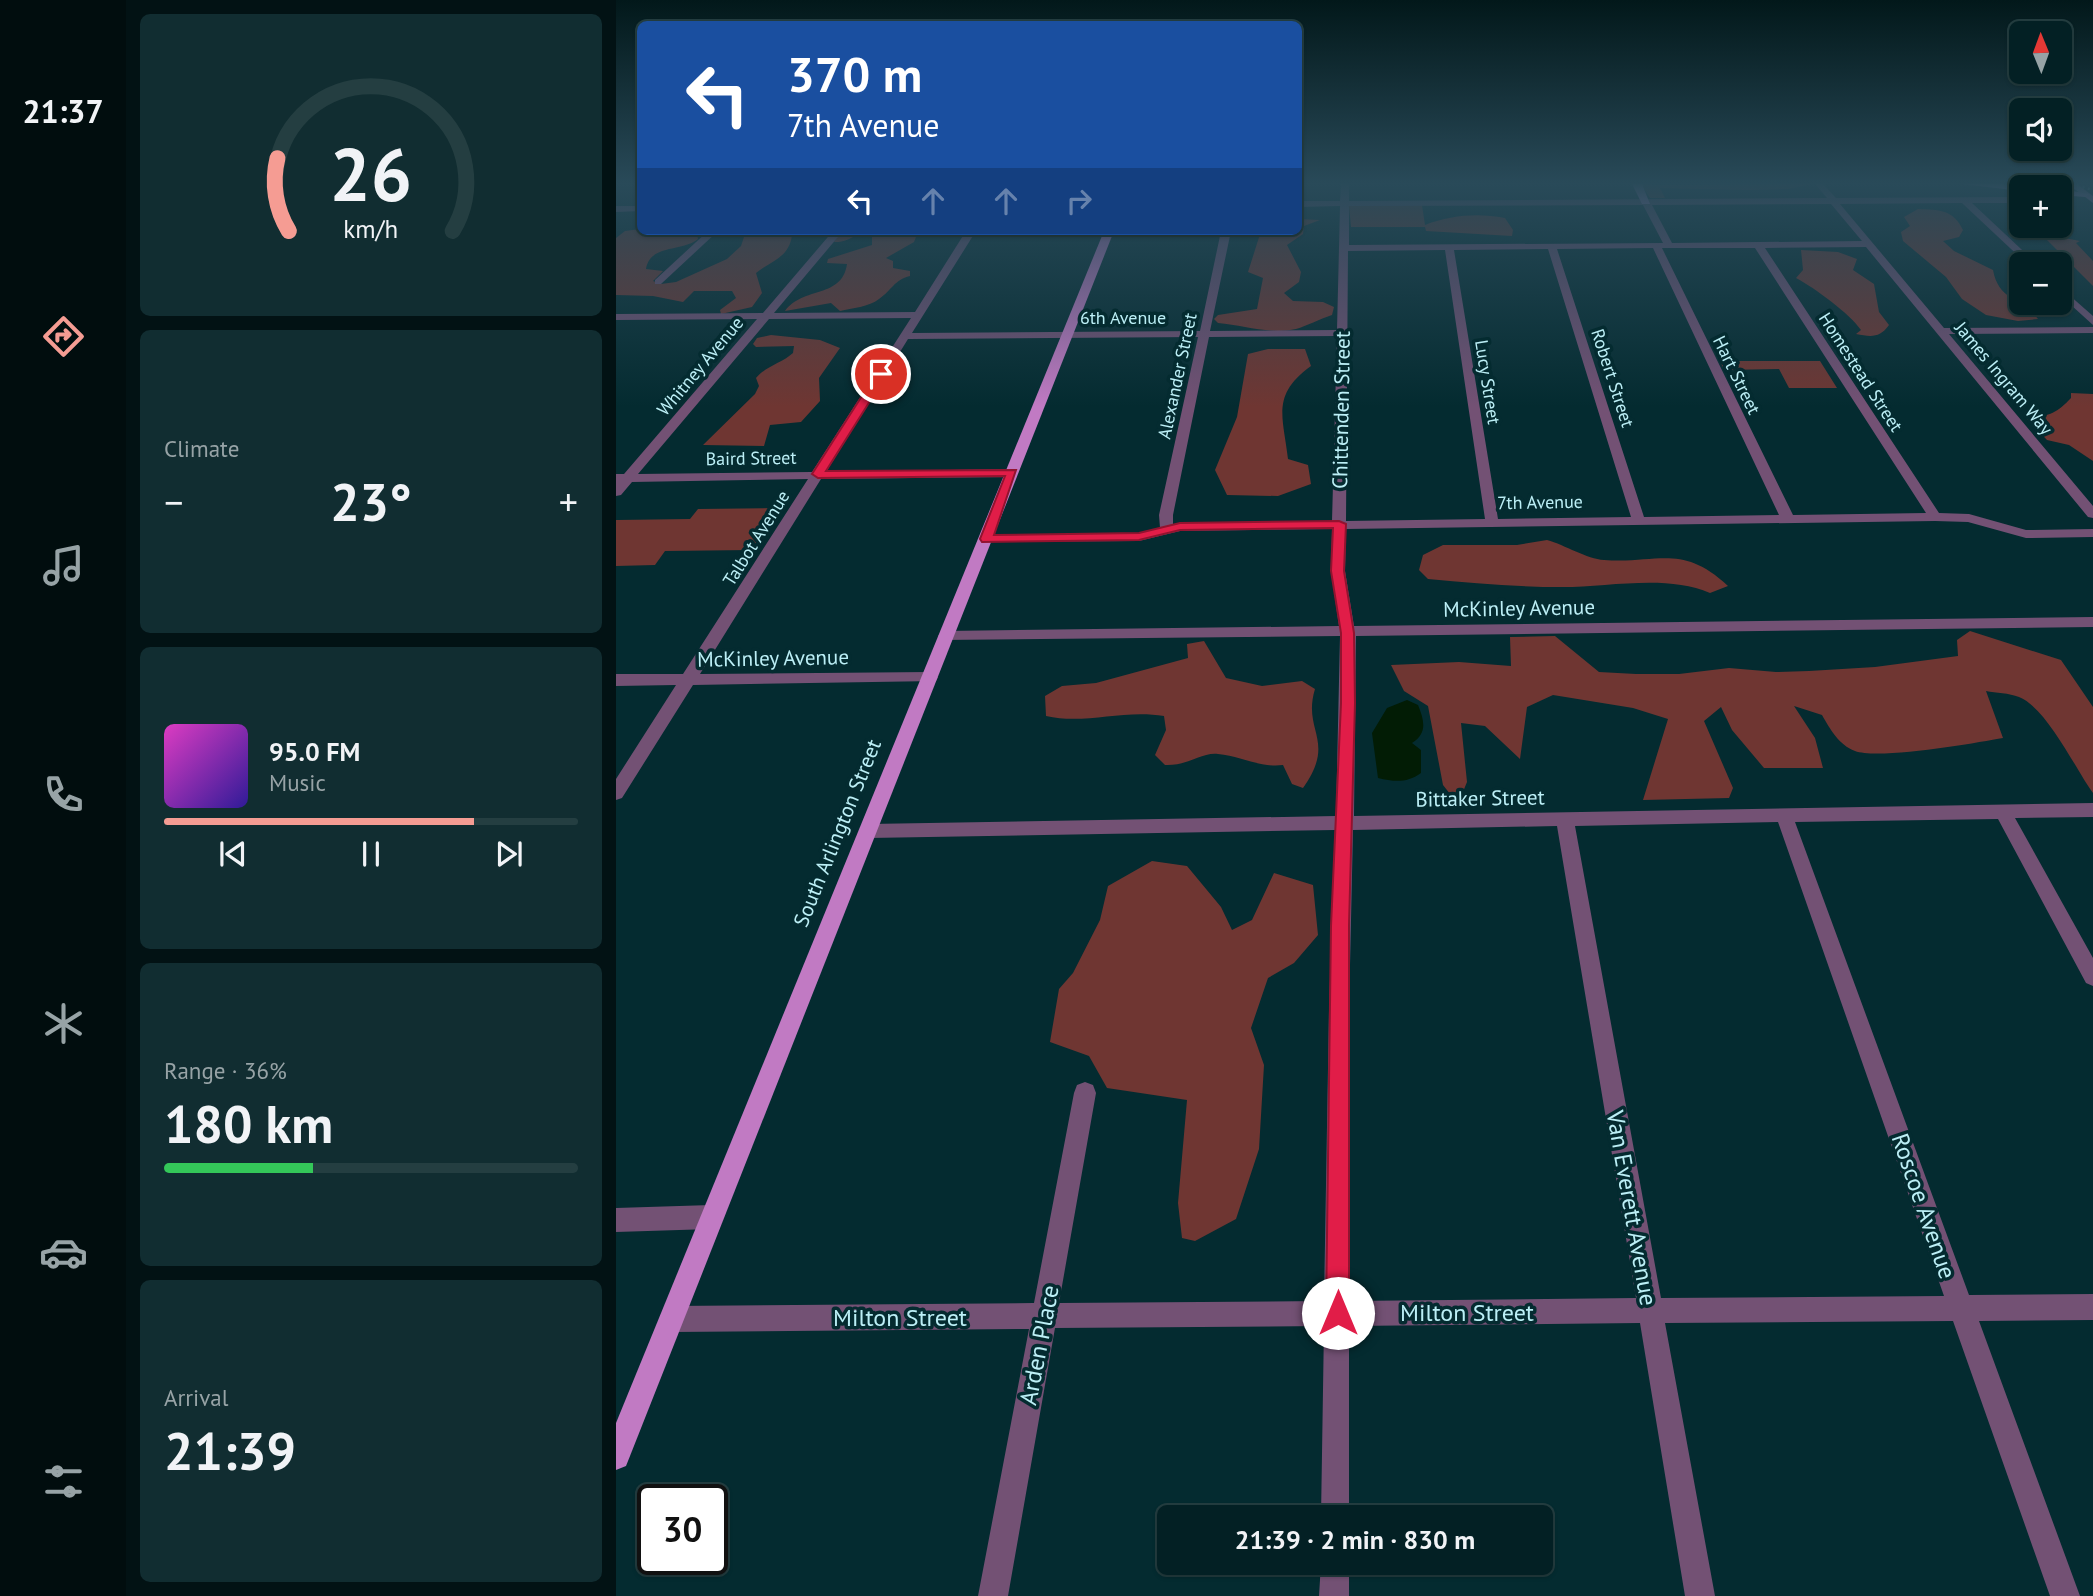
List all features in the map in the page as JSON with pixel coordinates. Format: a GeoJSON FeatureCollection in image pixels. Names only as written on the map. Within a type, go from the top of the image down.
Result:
{"type":"FeatureCollection","features":[{"type":"Feature","properties":{"kind":"main road","name":"South Arlington Street"},"geometry":{"type":"LineString","coordinates":[[616,1456],[1098,258]]}},
{"type":"Feature","properties":{"kind":"street"},"geometry":{"type":"LineString","coordinates":[[658,282],[683,258]]}},
{"type":"Feature","properties":{"kind":"street","name":"Whitney Avenue"},"geometry":{"type":"LineString","coordinates":[[616,492],[622,478],[815,258]]}},
{"type":"Feature","properties":{"kind":"street","name":"Talbot Avenue"},"geometry":{"type":"LineString","coordinates":[[616,793],[953,258]]}},
{"type":"Feature","properties":{"kind":"street","name":"Alexander Street"},"geometry":{"type":"LineString","coordinates":[[1167,529],[1166,515],[1220,258]]}},
{"type":"Feature","properties":{"kind":"street","name":"Chittenden Street"},"geometry":{"type":"LineString","coordinates":[[1335,1505],[1343,823],[1347,776],[1348,633],[1338,571],[1345,258]]}},
{"type":"Feature","properties":{"kind":"street","name":"Lucy Street"},"geometry":{"type":"LineString","coordinates":[[1451,258],[1492,522]]}},
{"type":"Feature","properties":{"kind":"street","name":"Robert Street"},"geometry":{"type":"LineString","coordinates":[[1556,258],[1639,521]]}},
{"type":"Feature","properties":{"kind":"street","name":"Hart Street"},"geometry":{"type":"LineString","coordinates":[[1662,258],[1788,519]]}},
{"type":"Feature","properties":{"kind":"street","name":"Homestead Street"},"geometry":{"type":"LineString","coordinates":[[1767,258],[1935,517]]}},
{"type":"Feature","properties":{"kind":"street","name":"James Ingram Way"},"geometry":{"type":"LineString","coordinates":[[1881,258],[2093,514]]}},
{"type":"Feature","properties":{"kind":"street"},"geometry":{"type":"LineString","coordinates":[[2072,302],[2093,322]]}},
{"type":"Feature","properties":{"kind":"street"},"geometry":{"type":"LineString","coordinates":[[618,319],[917,315]]}},
{"type":"Feature","properties":{"kind":"street"},"geometry":{"type":"LineString","coordinates":[[1942,331],[2093,330]]}},
{"type":"Feature","properties":{"kind":"street","name":"6th Avenue"},"geometry":{"type":"LineString","coordinates":[[905,336],[1341,333]]}},
{"type":"Feature","properties":{"kind":"street","name":"Baird Street"},"geometry":{"type":"LineString","coordinates":[[622,478],[1012,473]]}},
{"type":"Feature","properties":{"kind":"street","name":"7th Avenue"},"geometry":{"type":"LineString","coordinates":[[986,539],[1139,537],[1167,529],[1339,524],[1935,517],[1969,518],[2026,534],[2093,533]]}},
{"type":"Feature","properties":{"kind":"street","name":"McKinley Avenue"},"geometry":{"type":"LineString","coordinates":[[946,636],[2093,622]]}},
{"type":"Feature","properties":{"kind":"street","name":"McKinley Avenue"},"geometry":{"type":"LineString","coordinates":[[616,680],[930,677]]}},
{"type":"Feature","properties":{"kind":"street","name":"Bittaker Street"},"geometry":{"type":"LineString","coordinates":[[869,831],[2093,810]]}},
{"type":"Feature","properties":{"kind":"street"},"geometry":{"type":"LineString","coordinates":[[2003,811],[2093,976]]}},
{"type":"Feature","properties":{"kind":"street","name":"Roscoe Avenue"},"geometry":{"type":"LineString","coordinates":[[1784,815],[2065,1596]]}},
{"type":"Feature","properties":{"kind":"street","name":"Van Everett Avenue"},"geometry":{"type":"LineString","coordinates":[[1565,819],[1700,1596]]}},
{"type":"Feature","properties":{"kind":"street","name":"Arden Place"},"geometry":{"type":"LineString","coordinates":[[993,1596],[1085,1093]]}},
{"type":"Feature","properties":{"kind":"street"},"geometry":{"type":"LineString","coordinates":[[616,1220],[711,1217]]}},
{"type":"Feature","properties":{"kind":"street","name":"Milton Street"},"geometry":{"type":"LineString","coordinates":[[673,1319],[2093,1307]]}},
{"type":"Feature","properties":{"kind":"street"},"geometry":{"type":"LineString","coordinates":[[1334,1596],[1335,1575]]}},
{"type":"Feature","properties":{"kind":"shaded area"},"geometry":{"type":"Polygon","coordinates":[[[616,258],[652,258],[646,269],[663,271],[653,281],[661,284],[676,282],[728,258],[778,258],[756,273],[762,293],[752,307],[721,314],[720,310],[736,298],[732,291],[694,291],[683,302],[653,296],[616,295],[616,258]]]}},
{"type":"Feature","properties":{"kind":"shaded area"},"geometry":{"type":"Polygon","coordinates":[[[887,258],[893,261],[893,268],[910,271],[910,276],[897,283],[875,302],[865,306],[840,311],[831,303],[785,311],[802,298],[838,283],[847,264],[827,263],[828,259],[887,258]]]}},
{"type":"Feature","properties":{"kind":"shaded area"},"geometry":{"type":"Polygon","coordinates":[[[1252,258],[1294,258],[1301,272],[1299,282],[1284,293],[1293,301],[1323,302],[1334,307],[1332,315],[1286,331],[1218,323],[1214,319],[1218,315],[1257,309],[1263,278],[1248,272],[1252,258]]]}},
{"type":"Feature","properties":{"kind":"shaded area"},"geometry":{"type":"Polygon","coordinates":[[[1802,258],[1857,259],[1853,270],[1874,284],[1879,312],[1889,325],[1875,336],[1856,334],[1861,330],[1849,317],[1796,278],[1803,270],[1802,258]]]}},
{"type":"Feature","properties":{"kind":"shaded area"},"geometry":{"type":"Polygon","coordinates":[[[1924,258],[1969,258],[1993,270],[2000,288],[2009,296],[2009,315],[2035,315],[2038,319],[2018,321],[1986,315],[1962,299],[1946,277],[1924,258]]]}},
{"type":"Feature","properties":{"kind":"shaded area"},"geometry":{"type":"Polygon","coordinates":[[[2072,258],[2091,258],[2093,261],[2093,286],[2072,265],[2072,258]]]}},
{"type":"Feature","properties":{"kind":"shaded area"},"geometry":{"type":"Polygon","coordinates":[[[771,335],[820,340],[840,348],[819,378],[820,401],[801,422],[770,425],[764,446],[703,445],[755,394],[759,386],[756,378],[793,353],[794,346],[756,347],[753,344],[757,338],[771,335]]]}},
{"type":"Feature","properties":{"kind":"shaded area"},"geometry":{"type":"Polygon","coordinates":[[[1268,349],[1305,349],[1311,366],[1290,387],[1285,397],[1283,418],[1288,459],[1308,465],[1311,484],[1278,496],[1227,495],[1215,470],[1237,417],[1248,354],[1268,349]]]}},
{"type":"Feature","properties":{"kind":"shaded area"},"geometry":{"type":"Polygon","coordinates":[[[1720,361],[1820,361],[1837,388],[1789,388],[1779,369],[1724,370],[1720,361]]]}},
{"type":"Feature","properties":{"kind":"shaded area"},"geometry":{"type":"Polygon","coordinates":[[[2071,393],[2093,394],[2093,461],[2069,445],[2047,440],[2026,418],[2056,411],[2071,398],[2071,393]]]}},
{"type":"Feature","properties":{"kind":"shaded area"},"geometry":{"type":"Polygon","coordinates":[[[779,508],[751,550],[665,551],[655,565],[616,566],[616,520],[690,519],[698,509],[779,508]]]}},
{"type":"Feature","properties":{"kind":"shaded area"},"geometry":{"type":"Polygon","coordinates":[[[1547,540],[1597,559],[1683,560],[1697,564],[1728,586],[1710,593],[1693,587],[1657,583],[1512,586],[1428,579],[1419,570],[1423,555],[1443,545],[1517,545],[1547,540]]]}},
{"type":"Feature","properties":{"kind":"shaded area"},"geometry":{"type":"Polygon","coordinates":[[[1970,631],[2061,660],[2093,707],[2093,793],[2060,740],[2030,703],[2019,697],[1986,691],[2003,738],[1905,752],[1855,751],[1840,741],[1822,715],[1794,706],[1815,738],[1823,768],[1764,768],[1732,730],[1721,707],[1704,721],[1733,788],[1729,798],[1643,800],[1668,719],[1633,708],[1553,695],[1527,707],[1520,759],[1485,726],[1461,723],[1467,782],[1458,804],[1443,785],[1428,706],[1404,691],[1391,665],[1459,662],[1511,666],[1510,637],[1555,636],[1599,672],[1679,674],[1729,668],[1776,672],[1809,671],[1875,667],[1958,656],[1957,640],[1970,631]]]}},
{"type":"Feature","properties":{"kind":"shaded area"},"geometry":{"type":"Polygon","coordinates":[[[1204,641],[1226,678],[1262,686],[1302,681],[1315,689],[1312,716],[1318,747],[1317,758],[1313,772],[1303,788],[1292,784],[1283,765],[1266,765],[1226,755],[1212,754],[1165,765],[1155,755],[1166,730],[1164,716],[1134,714],[1075,719],[1046,716],[1045,696],[1062,686],[1096,683],[1188,658],[1187,644],[1204,641]]]}},
{"type":"Feature","properties":{"kind":"shaded area"},"geometry":{"type":"Polygon","coordinates":[[[1407,700],[1418,705],[1423,721],[1421,735],[1412,743],[1421,750],[1421,773],[1401,781],[1378,778],[1372,733],[1387,708],[1407,700]]]}},
{"type":"Feature","properties":{"kind":"shaded area"},"geometry":{"type":"Polygon","coordinates":[[[1152,861],[1187,866],[1221,907],[1232,930],[1252,920],[1274,873],[1313,885],[1318,935],[1294,963],[1268,978],[1251,1028],[1264,1065],[1259,1149],[1236,1219],[1195,1241],[1182,1238],[1178,1203],[1187,1100],[1107,1088],[1089,1056],[1050,1042],[1059,989],[1073,973],[1100,920],[1108,886],[1152,861]]]}},
{"type":"Feature","properties":{"kind":"route"},"geometry":{"type":"LineString","coordinates":[[881,374],[818,474],[1012,473],[986,539],[1139,537],[1180,527],[1339,524],[1338,571],[1348,633],[1348,703],[1340,926],[1338,1313]]}}]}
